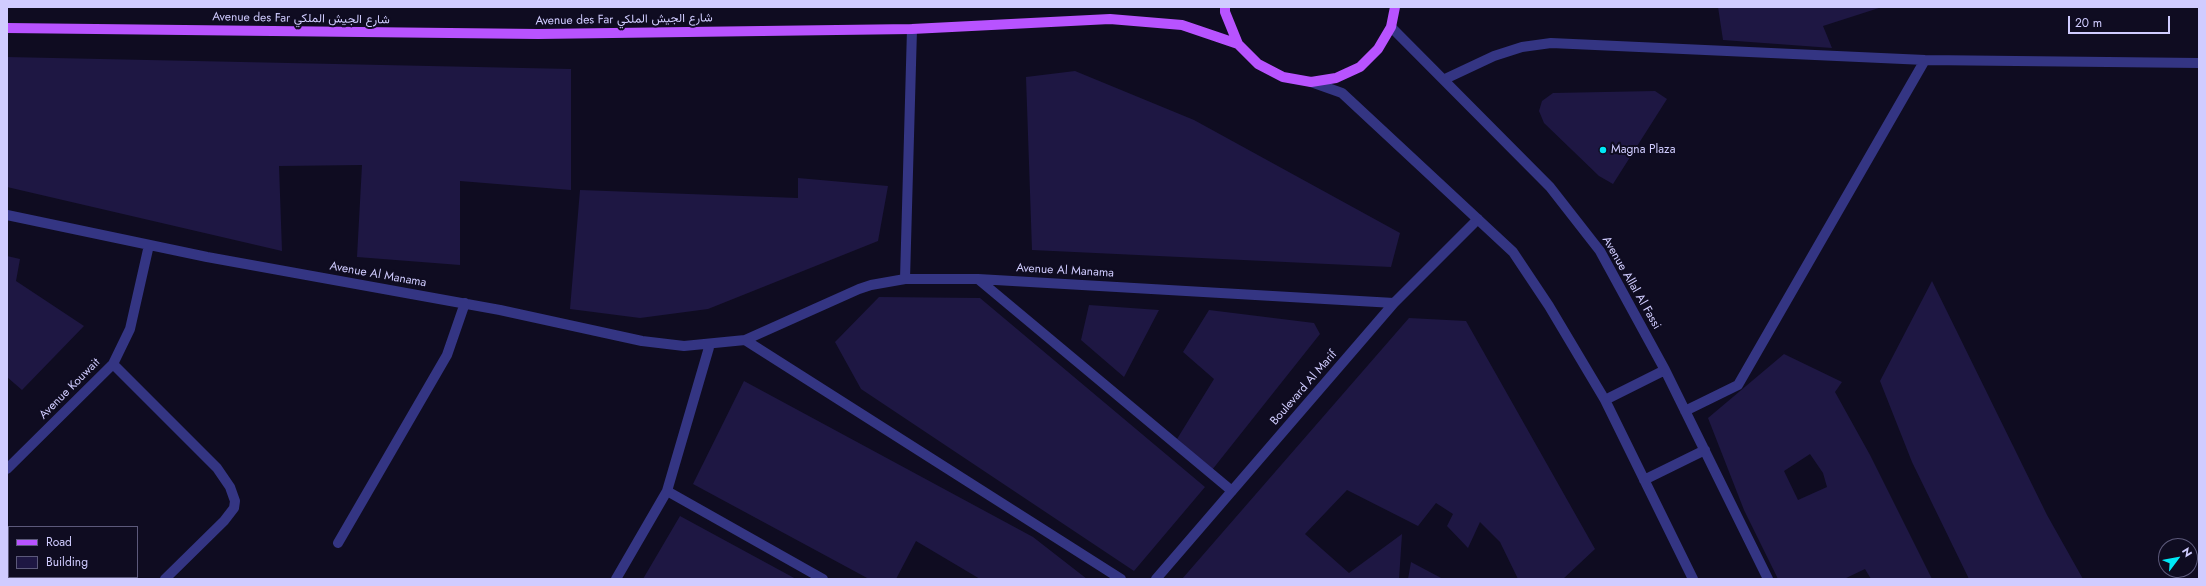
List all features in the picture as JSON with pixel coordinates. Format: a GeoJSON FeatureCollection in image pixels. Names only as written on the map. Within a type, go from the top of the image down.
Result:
{"type":"FeatureCollection","features":[{"type":"Feature","properties":{"kind":"main road"},"geometry":{"type":"LineString","coordinates":[[1225,7],[1225,12],[1238,44],[1258,64],[1283,78],[1311,82],[1336,78],[1360,66],[1378,49],[1391,27],[1395,7]]}},
{"type":"Feature","properties":{"kind":"main road","name":"Avenue des Far شارع الجيش الملكي"},"geometry":{"type":"LineString","coordinates":[[7,28],[538,34],[912,28],[1110,19],[1182,25],[1238,44]]}},
{"type":"Feature","properties":{"kind":"street","name":"Avenue Allal Al Fassi"},"geometry":{"type":"LineString","coordinates":[[1391,27],[1550,187],[1600,252],[1665,370],[1768,579]]}},
{"type":"Feature","properties":{"kind":"street"},"geometry":{"type":"LineString","coordinates":[[905,279],[912,28]]}},
{"type":"Feature","properties":{"kind":"street"},"geometry":{"type":"LineString","coordinates":[[1444,79],[1494,56],[1522,47],[1551,43],[1925,60],[2199,63]]}},
{"type":"Feature","properties":{"kind":"street"},"geometry":{"type":"LineString","coordinates":[[1685,411],[1738,385],[1925,60]]}},
{"type":"Feature","properties":{"kind":"street"},"geometry":{"type":"LineString","coordinates":[[1311,82],[1342,93],[1513,252],[1549,306],[1605,400],[1693,579]]}},
{"type":"Feature","properties":{"kind":"street","name":"Avenue Al Manama"},"geometry":{"type":"LineString","coordinates":[[7,215],[207,257],[465,303],[642,341],[684,346],[745,340],[859,289],[905,279],[978,279],[1394,303]]}},
{"type":"Feature","properties":{"kind":"street","name":"Boulevard Al Marif"},"geometry":{"type":"LineString","coordinates":[[1156,579],[1394,303],[1478,219]]}},
{"type":"Feature","properties":{"kind":"street","name":"Avenue Kouwait"},"geometry":{"type":"LineString","coordinates":[[7,469],[113,364],[130,328],[149,245]]}},
{"type":"Feature","properties":{"kind":"street"},"geometry":{"type":"LineString","coordinates":[[978,279],[1232,492]]}},
{"type":"Feature","properties":{"kind":"street"},"geometry":{"type":"LineString","coordinates":[[338,543],[448,355],[465,303]]}},
{"type":"Feature","properties":{"kind":"street"},"geometry":{"type":"LineString","coordinates":[[745,340],[1121,579]]}},
{"type":"Feature","properties":{"kind":"street"},"geometry":{"type":"LineString","coordinates":[[616,579],[667,491],[710,344]]}},
{"type":"Feature","properties":{"kind":"street"},"geometry":{"type":"LineString","coordinates":[[113,364],[217,468],[230,487],[235,501],[234,508],[224,521],[165,579]]}},
{"type":"Feature","properties":{"kind":"street"},"geometry":{"type":"LineString","coordinates":[[1605,400],[1665,370]]}},
{"type":"Feature","properties":{"kind":"street"},"geometry":{"type":"LineString","coordinates":[[1644,480],[1705,450]]}},
{"type":"Feature","properties":{"kind":"street"},"geometry":{"type":"LineString","coordinates":[[667,491],[823,579]]}},
{"type":"Feature","properties":{"kind":"building"},"geometry":{"type":"Polygon","coordinates":[[[1718,7],[1882,7],[1823,26],[1832,48],[1723,40],[1718,7]]]}},
{"type":"Feature","properties":{"kind":"building"},"geometry":{"type":"Polygon","coordinates":[[[7,57],[571,69],[571,190],[460,181],[460,265],[357,257],[362,165],[279,166],[282,251],[7,187],[7,57]]]}},
{"type":"Feature","properties":{"kind":"building"},"geometry":{"type":"Polygon","coordinates":[[[1075,71],[1194,120],[1400,233],[1391,267],[1032,250],[1026,77],[1075,71]]]}},
{"type":"Feature","properties":{"kind":"building","name":"Magna Plaza"},"geometry":{"type":"Polygon","coordinates":[[[1655,91],[1667,99],[1613,184],[1599,176],[1544,123],[1539,111],[1542,101],[1553,93],[1655,91]]]}},
{"type":"Feature","properties":{"kind":"building"},"geometry":{"type":"Polygon","coordinates":[[[798,178],[888,186],[878,241],[708,309],[640,318],[570,309],[580,190],[798,198],[798,178]]]}},
{"type":"Feature","properties":{"kind":"building"},"geometry":{"type":"Polygon","coordinates":[[[7,256],[20,259],[16,281],[84,326],[22,390],[7,377],[7,256]]]}},
{"type":"Feature","properties":{"kind":"building"},"geometry":{"type":"Polygon","coordinates":[[[1932,281],[2047,515],[2083,579],[1969,579],[1912,462],[1880,381],[1932,281]]]}},
{"type":"Feature","properties":{"kind":"building"},"geometry":{"type":"Polygon","coordinates":[[[879,297],[980,298],[1205,487],[1134,571],[861,389],[835,342],[879,297]]]}},
{"type":"Feature","properties":{"kind":"building"},"geometry":{"type":"Polygon","coordinates":[[[1089,305],[1159,310],[1124,377],[1081,340],[1089,305]]]}},
{"type":"Feature","properties":{"kind":"building"},"geometry":{"type":"Polygon","coordinates":[[[1209,310],[1314,323],[1320,334],[1212,470],[1177,439],[1214,379],[1183,352],[1209,310]]]}},
{"type":"Feature","properties":{"kind":"building"},"geometry":{"type":"Polygon","coordinates":[[[1409,318],[1466,321],[1595,549],[1563,579],[1518,579],[1500,542],[1480,522],[1468,548],[1447,526],[1453,514],[1436,503],[1418,526],[1347,490],[1305,534],[1349,573],[1402,534],[1399,579],[1182,579],[1409,318]]]}},
{"type":"Feature","properties":{"kind":"building"},"geometry":{"type":"Polygon","coordinates":[[[1784,354],[1842,382],[1835,392],[1870,455],[1932,579],[1871,579],[1865,569],[1844,579],[1778,579],[1744,510],[1708,418],[1784,354]],[[1810,454],[1784,471],[1798,500],[1827,487],[1823,473],[1810,454]]]}},
{"type":"Feature","properties":{"kind":"building"},"geometry":{"type":"Polygon","coordinates":[[[744,381],[1033,537],[1087,579],[980,579],[916,541],[896,579],[869,579],[693,484],[744,381]]]}},
{"type":"Feature","properties":{"kind":"building"},"geometry":{"type":"Polygon","coordinates":[[[680,516],[796,579],[643,579],[680,516]]]}},
{"type":"Feature","properties":{"kind":"building"},"geometry":{"type":"Polygon","coordinates":[[[1411,562],[1443,579],[1408,579],[1411,562]]]}},
{"type":"Feature","properties":{"kind":"place","name":"Magna Plaza"},"geometry":{"type":"Point","coordinates":[1603,150]}}]}
